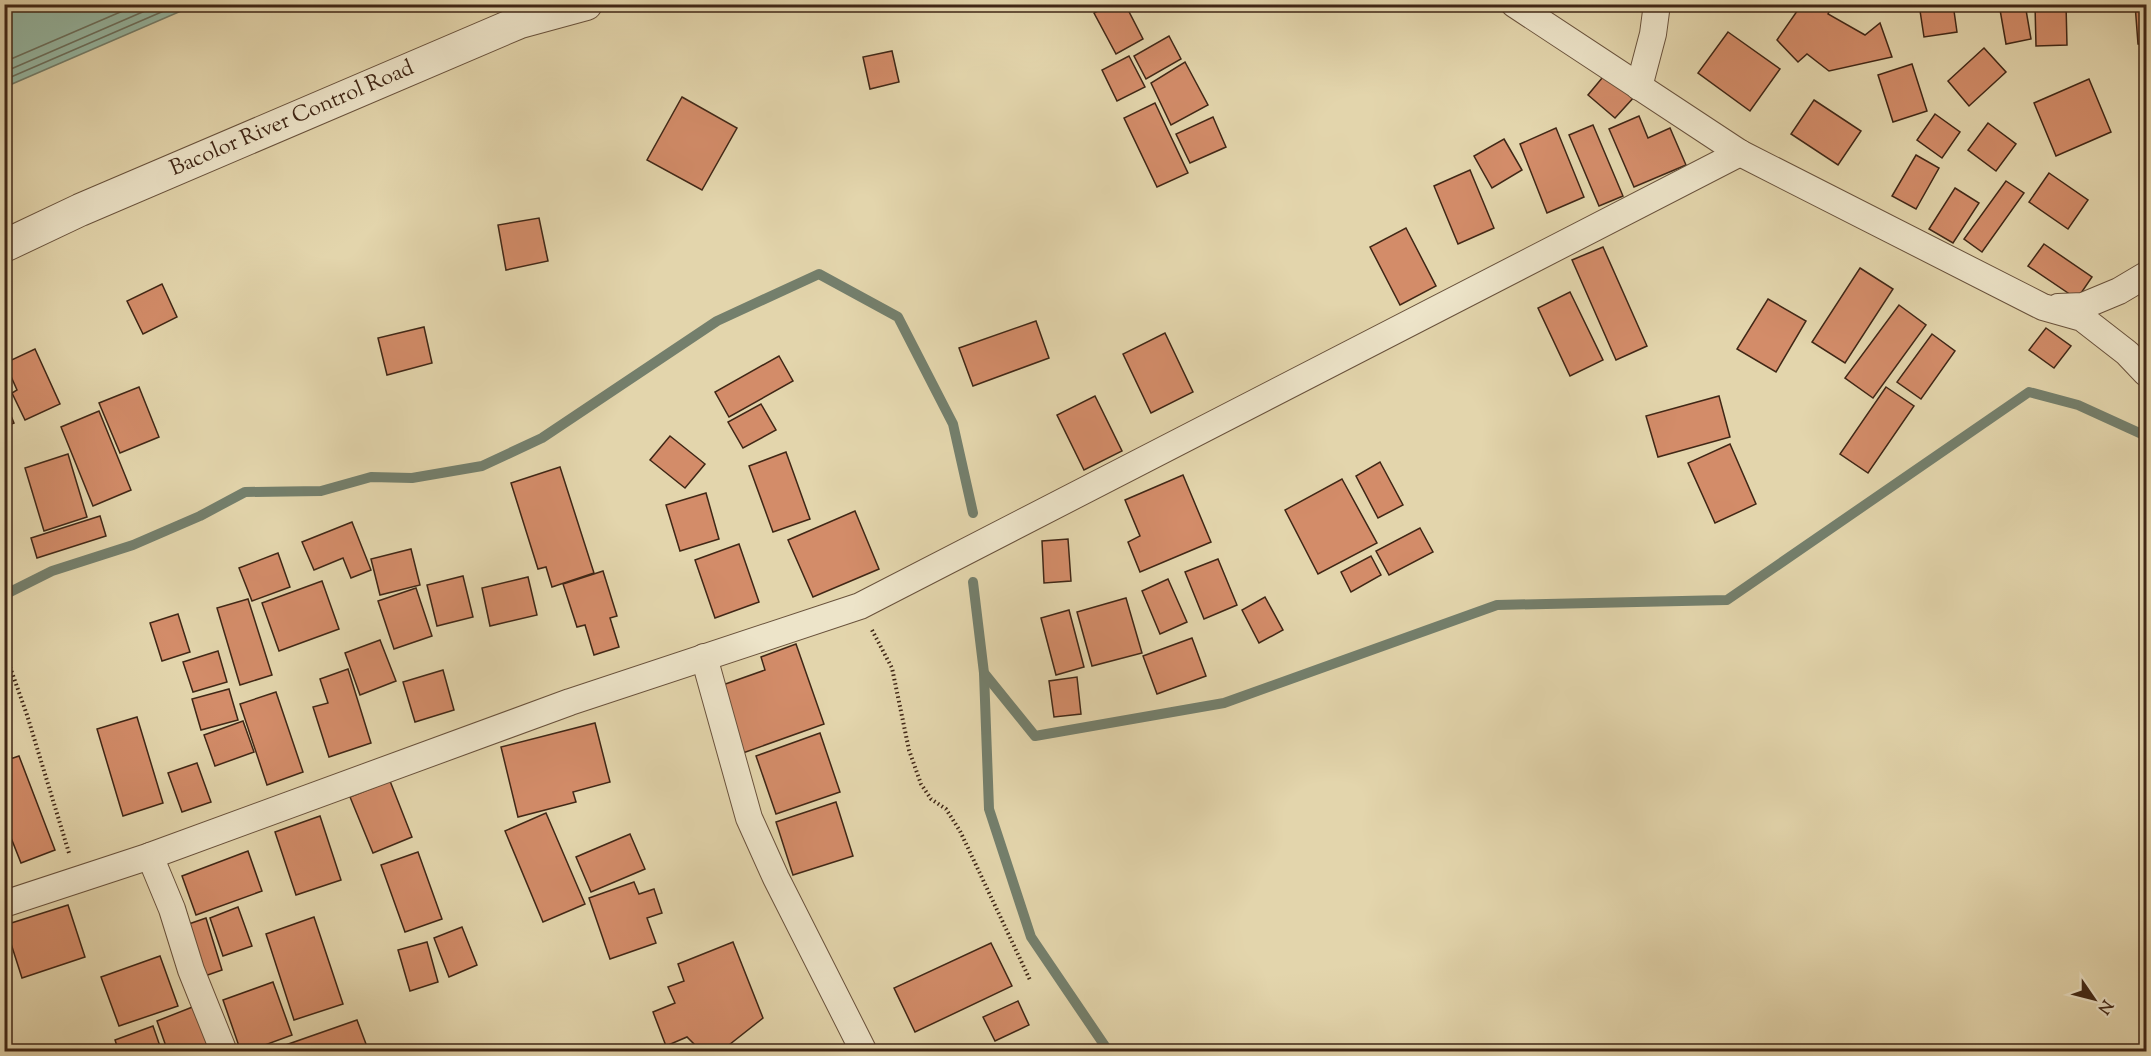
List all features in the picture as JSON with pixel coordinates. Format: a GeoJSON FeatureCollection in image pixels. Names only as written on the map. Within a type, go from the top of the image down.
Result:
{"type":"FeatureCollection","features":[{"type":"Feature","properties":{"kind":"street","name":"Bacolor River Control Road"},"geometry":{"type":"LineString","coordinates":[[4,246],[91,205],[520,22],[586,4]]}},
{"type":"Feature","properties":{"kind":"street"},"geometry":{"type":"LineString","coordinates":[[1514,4],[1740,153],[2043,307],[2082,318],[2127,353],[2146,373]]}},
{"type":"Feature","properties":{"kind":"street"},"geometry":{"type":"LineString","coordinates":[[1639,87],[1653,34],[1657,4]]}},
{"type":"Feature","properties":{"kind":"street"},"geometry":{"type":"LineString","coordinates":[[4,904],[150,856],[570,702],[860,606],[1740,153]]}},
{"type":"Feature","properties":{"kind":"street"},"geometry":{"type":"LineString","coordinates":[[2043,307],[2083,306],[2119,291],[2146,275]]}},
{"type":"Feature","properties":{"kind":"street"},"geometry":{"type":"LineString","coordinates":[[704,657],[749,818],[776,878],[864,1052]]}},
{"type":"Feature","properties":{"kind":"street"},"geometry":{"type":"LineString","coordinates":[[150,856],[172,909],[191,970],[224,1052]]}},
{"type":"Feature","properties":{"kind":"path"},"geometry":{"type":"LineString","coordinates":[[860,606],[892,668],[909,750],[921,784],[931,799],[946,809],[960,831],[1030,980]]}},
{"type":"Feature","properties":{"kind":"path"},"geometry":{"type":"LineString","coordinates":[[4,650],[27,715],[76,880]]}},
{"type":"Feature","properties":{"kind":"water"},"geometry":{"type":"Polygon","coordinates":[[[5,4],[195,4],[195,5],[5,87],[5,4]]]}},
{"type":"Feature","properties":{"kind":"building"},"geometry":{"type":"Polygon","coordinates":[[[1110,4],[1125,4],[1143,39],[1116,54],[1094,13],[1110,4]]]}},
{"type":"Feature","properties":{"kind":"building"},"geometry":{"type":"Polygon","coordinates":[[[1802,4],[1833,4],[1828,14],[1865,35],[1880,23],[1892,57],[1829,71],[1807,54],[1798,62],[1777,40],[1802,4]]]}},
{"type":"Feature","properties":{"kind":"building"},"geometry":{"type":"Polygon","coordinates":[[[1919,4],[1953,4],[1957,32],[1924,37],[1919,4]]]}},
{"type":"Feature","properties":{"kind":"building"},"geometry":{"type":"Polygon","coordinates":[[[1999,4],[2025,4],[2031,39],[2006,44],[1999,4]]]}},
{"type":"Feature","properties":{"kind":"building"},"geometry":{"type":"Polygon","coordinates":[[[2066,4],[2067,45],[2036,46],[2035,5],[2066,4]]]}},
{"type":"Feature","properties":{"kind":"building"},"geometry":{"type":"Polygon","coordinates":[[[2135,4],[2146,4],[2146,44],[2138,44],[2135,4]]]}},
{"type":"Feature","properties":{"kind":"building"},"geometry":{"type":"Polygon","coordinates":[[[1728,32],[1780,69],[1750,111],[1698,73],[1728,32]]]}},
{"type":"Feature","properties":{"kind":"building"},"geometry":{"type":"Polygon","coordinates":[[[1169,36],[1181,59],[1146,79],[1134,56],[1169,36]]]}},
{"type":"Feature","properties":{"kind":"building"},"geometry":{"type":"Polygon","coordinates":[[[1984,48],[2006,72],[1969,106],[1948,81],[1984,48]]]}},
{"type":"Feature","properties":{"kind":"building"},"geometry":{"type":"Polygon","coordinates":[[[892,51],[899,82],[870,89],[863,57],[892,51]]]}},
{"type":"Feature","properties":{"kind":"building"},"geometry":{"type":"Polygon","coordinates":[[[1129,56],[1145,87],[1117,101],[1102,70],[1129,56]]]}},
{"type":"Feature","properties":{"kind":"building"},"geometry":{"type":"Polygon","coordinates":[[[1185,62],[1208,105],[1171,125],[1151,83],[1185,62]]]}},
{"type":"Feature","properties":{"kind":"building"},"geometry":{"type":"Polygon","coordinates":[[[1912,64],[1927,111],[1893,122],[1878,75],[1912,64]]]}},
{"type":"Feature","properties":{"kind":"building"},"geometry":{"type":"Polygon","coordinates":[[[1607,72],[1635,96],[1615,118],[1588,95],[1607,72]]]}},
{"type":"Feature","properties":{"kind":"building"},"geometry":{"type":"Polygon","coordinates":[[[2089,79],[2111,132],[2056,156],[2034,103],[2089,79]]]}},
{"type":"Feature","properties":{"kind":"building"},"geometry":{"type":"Polygon","coordinates":[[[682,97],[737,128],[702,190],[647,160],[682,97]]]}},
{"type":"Feature","properties":{"kind":"building"},"geometry":{"type":"Polygon","coordinates":[[[1814,100],[1861,131],[1838,165],[1791,134],[1814,100]]]}},
{"type":"Feature","properties":{"kind":"building"},"geometry":{"type":"Polygon","coordinates":[[[1155,103],[1188,173],[1157,187],[1124,118],[1155,103]]]}},
{"type":"Feature","properties":{"kind":"building"},"geometry":{"type":"Polygon","coordinates":[[[1935,114],[1960,132],[1942,158],[1917,140],[1935,114]]]}},
{"type":"Feature","properties":{"kind":"building"},"geometry":{"type":"Polygon","coordinates":[[[1639,116],[1648,138],[1670,128],[1686,165],[1634,187],[1609,129],[1639,116]]]}},
{"type":"Feature","properties":{"kind":"building"},"geometry":{"type":"Polygon","coordinates":[[[1213,117],[1226,147],[1190,163],[1176,134],[1213,117]]]}},
{"type":"Feature","properties":{"kind":"building"},"geometry":{"type":"Polygon","coordinates":[[[1988,123],[2016,144],[1996,171],[1968,150],[1988,123]]]}},
{"type":"Feature","properties":{"kind":"building"},"geometry":{"type":"Polygon","coordinates":[[[1593,125],[1623,196],[1599,206],[1569,135],[1593,125]]]}},
{"type":"Feature","properties":{"kind":"building"},"geometry":{"type":"Polygon","coordinates":[[[1556,128],[1584,197],[1547,213],[1520,144],[1556,128]]]}},
{"type":"Feature","properties":{"kind":"building"},"geometry":{"type":"Polygon","coordinates":[[[1504,139],[1522,170],[1492,188],[1474,156],[1504,139]]]}},
{"type":"Feature","properties":{"kind":"building"},"geometry":{"type":"Polygon","coordinates":[[[1916,155],[1939,168],[1916,209],[1892,196],[1916,155]]]}},
{"type":"Feature","properties":{"kind":"building"},"geometry":{"type":"Polygon","coordinates":[[[1470,170],[1494,228],[1458,244],[1434,186],[1470,170]]]}},
{"type":"Feature","properties":{"kind":"building"},"geometry":{"type":"Polygon","coordinates":[[[2049,173],[2088,200],[2068,229],[2029,202],[2049,173]]]}},
{"type":"Feature","properties":{"kind":"building"},"geometry":{"type":"Polygon","coordinates":[[[2006,181],[2024,193],[1982,252],[1964,239],[2006,181]]]}},
{"type":"Feature","properties":{"kind":"building"},"geometry":{"type":"Polygon","coordinates":[[[1955,188],[1979,203],[1953,243],[1929,229],[1955,188]]]}},
{"type":"Feature","properties":{"kind":"building"},"geometry":{"type":"Polygon","coordinates":[[[539,218],[548,261],[506,270],[498,225],[539,218]]]}},
{"type":"Feature","properties":{"kind":"building"},"geometry":{"type":"Polygon","coordinates":[[[1406,228],[1436,286],[1400,305],[1370,247],[1406,228]]]}},
{"type":"Feature","properties":{"kind":"building"},"geometry":{"type":"Polygon","coordinates":[[[2044,244],[2092,277],[2077,299],[2028,266],[2044,244]]]}},
{"type":"Feature","properties":{"kind":"building"},"geometry":{"type":"Polygon","coordinates":[[[1603,247],[1647,346],[1616,360],[1572,260],[1603,247]]]}},
{"type":"Feature","properties":{"kind":"building"},"geometry":{"type":"Polygon","coordinates":[[[1860,268],[1893,289],[1845,363],[1812,342],[1860,268]]]}},
{"type":"Feature","properties":{"kind":"building"},"geometry":{"type":"Polygon","coordinates":[[[162,284],[177,317],[143,334],[127,301],[162,284]]]}},
{"type":"Feature","properties":{"kind":"building"},"geometry":{"type":"Polygon","coordinates":[[[1570,292],[1603,360],[1570,376],[1538,308],[1570,292]]]}},
{"type":"Feature","properties":{"kind":"building"},"geometry":{"type":"Polygon","coordinates":[[[1768,299],[1806,321],[1776,372],[1737,349],[1768,299]]]}},
{"type":"Feature","properties":{"kind":"building"},"geometry":{"type":"Polygon","coordinates":[[[1899,305],[1926,325],[1873,398],[1845,378],[1899,305]]]}},
{"type":"Feature","properties":{"kind":"building"},"geometry":{"type":"Polygon","coordinates":[[[1036,321],[1049,358],[973,386],[959,348],[1036,321]]]}},
{"type":"Feature","properties":{"kind":"building"},"geometry":{"type":"Polygon","coordinates":[[[424,327],[432,363],[387,375],[378,338],[424,327]]]}},
{"type":"Feature","properties":{"kind":"building"},"geometry":{"type":"Polygon","coordinates":[[[2046,328],[2071,346],[2054,368],[2029,350],[2046,328]]]}},
{"type":"Feature","properties":{"kind":"building"},"geometry":{"type":"Polygon","coordinates":[[[1165,333],[1193,392],[1151,413],[1123,354],[1165,333]]]}},
{"type":"Feature","properties":{"kind":"building"},"geometry":{"type":"Polygon","coordinates":[[[1932,334],[1955,351],[1921,399],[1897,382],[1932,334]]]}},
{"type":"Feature","properties":{"kind":"building"},"geometry":{"type":"Polygon","coordinates":[[[35,349],[60,404],[25,420],[12,393],[17,390],[5,363],[35,349]]]}},
{"type":"Feature","properties":{"kind":"building"},"geometry":{"type":"Polygon","coordinates":[[[779,356],[793,381],[729,417],[715,392],[779,356]]]}},
{"type":"Feature","properties":{"kind":"building"},"geometry":{"type":"Polygon","coordinates":[[[139,387],[159,437],[120,453],[99,403],[139,387]]]}},
{"type":"Feature","properties":{"kind":"building"},"geometry":{"type":"Polygon","coordinates":[[[1886,387],[1914,406],[1868,473],[1840,454],[1886,387]]]}},
{"type":"Feature","properties":{"kind":"building"},"geometry":{"type":"Polygon","coordinates":[[[1095,396],[1122,451],[1084,470],[1057,415],[1095,396]]]}},
{"type":"Feature","properties":{"kind":"building"},"geometry":{"type":"Polygon","coordinates":[[[1719,396],[1730,437],[1658,457],[1646,416],[1719,396]]]}},
{"type":"Feature","properties":{"kind":"building"},"geometry":{"type":"Polygon","coordinates":[[[4,399],[14,423],[4,427],[4,399]]]}},
{"type":"Feature","properties":{"kind":"building"},"geometry":{"type":"Polygon","coordinates":[[[761,404],[776,430],[743,448],[728,422],[761,404]]]}},
{"type":"Feature","properties":{"kind":"building"},"geometry":{"type":"Polygon","coordinates":[[[99,411],[131,490],[93,506],[61,427],[99,411]]]}},
{"type":"Feature","properties":{"kind":"building"},"geometry":{"type":"Polygon","coordinates":[[[670,436],[705,464],[685,488],[650,460],[670,436]]]}},
{"type":"Feature","properties":{"kind":"building"},"geometry":{"type":"Polygon","coordinates":[[[1730,444],[1756,504],[1715,523],[1688,463],[1730,444]]]}},
{"type":"Feature","properties":{"kind":"building"},"geometry":{"type":"Polygon","coordinates":[[[786,452],[810,519],[773,532],[749,466],[786,452]]]}},
{"type":"Feature","properties":{"kind":"building"},"geometry":{"type":"Polygon","coordinates":[[[68,454],[87,517],[44,531],[25,468],[68,454]]]}},
{"type":"Feature","properties":{"kind":"building"},"geometry":{"type":"Polygon","coordinates":[[[1380,462],[1403,505],[1378,518],[1356,476],[1380,462]]]}},
{"type":"Feature","properties":{"kind":"building"},"geometry":{"type":"Polygon","coordinates":[[[560,467],[594,573],[552,587],[546,567],[538,569],[511,483],[560,467]]]}},
{"type":"Feature","properties":{"kind":"building"},"geometry":{"type":"Polygon","coordinates":[[[1183,475],[1211,542],[1140,572],[1128,542],[1140,536],[1125,500],[1183,475]]]}},
{"type":"Feature","properties":{"kind":"building"},"geometry":{"type":"Polygon","coordinates":[[[1342,479],[1377,543],[1318,574],[1285,510],[1342,479]]]}},
{"type":"Feature","properties":{"kind":"building"},"geometry":{"type":"Polygon","coordinates":[[[706,493],[719,539],[680,551],[666,505],[706,493]]]}},
{"type":"Feature","properties":{"kind":"building"},"geometry":{"type":"Polygon","coordinates":[[[855,511],[879,569],[813,597],[788,540],[855,511]]]}},
{"type":"Feature","properties":{"kind":"building"},"geometry":{"type":"Polygon","coordinates":[[[100,516],[106,536],[37,558],[31,538],[100,516]]]}},
{"type":"Feature","properties":{"kind":"building"},"geometry":{"type":"Polygon","coordinates":[[[352,522],[371,570],[351,578],[343,558],[314,570],[302,542],[352,522]]]}},
{"type":"Feature","properties":{"kind":"building"},"geometry":{"type":"Polygon","coordinates":[[[1420,528],[1433,552],[1389,575],[1376,551],[1420,528]]]}},
{"type":"Feature","properties":{"kind":"building"},"geometry":{"type":"Polygon","coordinates":[[[1068,539],[1071,581],[1044,583],[1042,541],[1068,539]]]}},
{"type":"Feature","properties":{"kind":"building"},"geometry":{"type":"Polygon","coordinates":[[[739,544],[759,602],[715,618],[695,560],[739,544]]]}},
{"type":"Feature","properties":{"kind":"building"},"geometry":{"type":"Polygon","coordinates":[[[411,549],[420,585],[380,595],[371,559],[411,549]]]}},
{"type":"Feature","properties":{"kind":"building"},"geometry":{"type":"Polygon","coordinates":[[[278,553],[290,587],[252,601],[239,568],[278,553]]]}},
{"type":"Feature","properties":{"kind":"building"},"geometry":{"type":"Polygon","coordinates":[[[1371,556],[1381,575],[1351,592],[1341,572],[1371,556]]]}},
{"type":"Feature","properties":{"kind":"building"},"geometry":{"type":"Polygon","coordinates":[[[1218,559],[1237,605],[1204,619],[1185,572],[1218,559]]]}},
{"type":"Feature","properties":{"kind":"building"},"geometry":{"type":"Polygon","coordinates":[[[603,571],[617,616],[610,618],[619,647],[594,655],[585,625],[577,627],[563,584],[603,571]]]}},
{"type":"Feature","properties":{"kind":"building"},"geometry":{"type":"Polygon","coordinates":[[[463,576],[473,617],[437,626],[427,585],[463,576]]]}},
{"type":"Feature","properties":{"kind":"building"},"geometry":{"type":"Polygon","coordinates":[[[528,577],[537,615],[490,626],[482,588],[528,577]]]}},
{"type":"Feature","properties":{"kind":"building"},"geometry":{"type":"Polygon","coordinates":[[[1168,579],[1187,622],[1160,634],[1142,591],[1168,579]]]}},
{"type":"Feature","properties":{"kind":"building"},"geometry":{"type":"Polygon","coordinates":[[[322,581],[339,629],[279,651],[262,603],[322,581]]]}},
{"type":"Feature","properties":{"kind":"building"},"geometry":{"type":"Polygon","coordinates":[[[416,588],[432,636],[394,649],[378,601],[416,588]]]}},
{"type":"Feature","properties":{"kind":"building"},"geometry":{"type":"Polygon","coordinates":[[[1265,597],[1283,630],[1259,643],[1242,610],[1265,597]]]}},
{"type":"Feature","properties":{"kind":"building"},"geometry":{"type":"Polygon","coordinates":[[[1126,598],[1142,653],[1092,666],[1077,612],[1126,598]]]}},
{"type":"Feature","properties":{"kind":"building"},"geometry":{"type":"Polygon","coordinates":[[[248,599],[272,675],[240,685],[217,608],[248,599]]]}},
{"type":"Feature","properties":{"kind":"building"},"geometry":{"type":"Polygon","coordinates":[[[1069,610],[1084,667],[1056,675],[1041,618],[1069,610]]]}},
{"type":"Feature","properties":{"kind":"building"},"geometry":{"type":"Polygon","coordinates":[[[178,614],[190,652],[162,661],[150,623],[178,614]]]}},
{"type":"Feature","properties":{"kind":"building"},"geometry":{"type":"Polygon","coordinates":[[[1192,638],[1206,676],[1157,694],[1143,656],[1192,638]]]}},
{"type":"Feature","properties":{"kind":"building"},"geometry":{"type":"Polygon","coordinates":[[[380,640],[396,681],[360,695],[345,653],[380,640]]]}},
{"type":"Feature","properties":{"kind":"building"},"geometry":{"type":"Polygon","coordinates":[[[796,644],[824,724],[740,754],[717,687],[765,670],[761,657],[796,644]]]}},
{"type":"Feature","properties":{"kind":"building"},"geometry":{"type":"Polygon","coordinates":[[[218,651],[227,682],[193,692],[183,662],[218,651]]]}},
{"type":"Feature","properties":{"kind":"building"},"geometry":{"type":"Polygon","coordinates":[[[348,669],[371,743],[329,757],[313,707],[328,703],[320,679],[348,669]]]}},
{"type":"Feature","properties":{"kind":"building"},"geometry":{"type":"Polygon","coordinates":[[[443,670],[454,710],[415,722],[403,682],[443,670]]]}},
{"type":"Feature","properties":{"kind":"building"},"geometry":{"type":"Polygon","coordinates":[[[1077,677],[1081,714],[1054,717],[1049,681],[1077,677]]]}},
{"type":"Feature","properties":{"kind":"building"},"geometry":{"type":"Polygon","coordinates":[[[229,689],[238,720],[201,730],[192,699],[229,689]]]}},
{"type":"Feature","properties":{"kind":"building"},"geometry":{"type":"Polygon","coordinates":[[[276,692],[303,772],[267,785],[240,704],[276,692]]]}},
{"type":"Feature","properties":{"kind":"building"},"geometry":{"type":"Polygon","coordinates":[[[137,717],[163,803],[123,816],[97,729],[137,717]]]}},
{"type":"Feature","properties":{"kind":"building"},"geometry":{"type":"Polygon","coordinates":[[[243,721],[254,752],[215,766],[204,735],[243,721]]]}},
{"type":"Feature","properties":{"kind":"building"},"geometry":{"type":"Polygon","coordinates":[[[595,723],[610,782],[573,792],[576,802],[518,817],[501,747],[595,723]]]}},
{"type":"Feature","properties":{"kind":"building"},"geometry":{"type":"Polygon","coordinates":[[[820,733],[840,792],[776,814],[756,756],[820,733]]]}},
{"type":"Feature","properties":{"kind":"building"},"geometry":{"type":"Polygon","coordinates":[[[19,756],[55,850],[21,863],[4,820],[4,761],[19,756]]]}},
{"type":"Feature","properties":{"kind":"building"},"geometry":{"type":"Polygon","coordinates":[[[197,763],[211,802],[182,812],[168,773],[197,763]]]}},
{"type":"Feature","properties":{"kind":"building"},"geometry":{"type":"Polygon","coordinates":[[[390,781],[412,837],[373,853],[350,797],[390,781]]]}},
{"type":"Feature","properties":{"kind":"building"},"geometry":{"type":"Polygon","coordinates":[[[836,802],[853,856],[793,875],[776,822],[836,802]]]}},
{"type":"Feature","properties":{"kind":"building"},"geometry":{"type":"Polygon","coordinates":[[[546,813],[585,904],[543,922],[505,831],[546,813]]]}},
{"type":"Feature","properties":{"kind":"building"},"geometry":{"type":"Polygon","coordinates":[[[320,816],[341,880],[296,895],[275,832],[320,816]]]}},
{"type":"Feature","properties":{"kind":"building"},"geometry":{"type":"Polygon","coordinates":[[[630,834],[645,869],[591,892],[576,857],[630,834]]]}},
{"type":"Feature","properties":{"kind":"building"},"geometry":{"type":"Polygon","coordinates":[[[248,851],[262,891],[196,915],[182,876],[248,851]]]}},
{"type":"Feature","properties":{"kind":"building"},"geometry":{"type":"Polygon","coordinates":[[[418,852],[442,919],[405,932],[381,865],[418,852]]]}},
{"type":"Feature","properties":{"kind":"building"},"geometry":{"type":"Polygon","coordinates":[[[634,882],[639,894],[654,889],[662,913],[647,918],[656,943],[610,959],[589,898],[634,882]]]}},
{"type":"Feature","properties":{"kind":"building"},"geometry":{"type":"Polygon","coordinates":[[[68,905],[85,957],[22,978],[5,925],[68,905]]]}},
{"type":"Feature","properties":{"kind":"building"},"geometry":{"type":"Polygon","coordinates":[[[238,907],[252,946],[223,956],[210,918],[238,907]]]}},
{"type":"Feature","properties":{"kind":"building"},"geometry":{"type":"Polygon","coordinates":[[[314,917],[343,1004],[294,1020],[266,934],[314,917]]]}},
{"type":"Feature","properties":{"kind":"building"},"geometry":{"type":"Polygon","coordinates":[[[206,918],[222,970],[199,978],[183,926],[206,918]]]}},
{"type":"Feature","properties":{"kind":"building"},"geometry":{"type":"Polygon","coordinates":[[[462,927],[477,965],[449,977],[434,938],[462,927]]]}},
{"type":"Feature","properties":{"kind":"building"},"geometry":{"type":"Polygon","coordinates":[[[427,942],[438,982],[410,991],[398,950],[427,942]]]}},
{"type":"Feature","properties":{"kind":"building"},"geometry":{"type":"Polygon","coordinates":[[[733,942],[763,1018],[720,1052],[702,1052],[687,1037],[666,1046],[653,1012],[675,1003],[668,987],[684,981],[678,964],[733,942]]]}},
{"type":"Feature","properties":{"kind":"building"},"geometry":{"type":"Polygon","coordinates":[[[991,943],[1012,986],[915,1032],[894,988],[991,943]]]}},
{"type":"Feature","properties":{"kind":"building"},"geometry":{"type":"Polygon","coordinates":[[[160,956],[178,1006],[119,1026],[101,977],[160,956]]]}},
{"type":"Feature","properties":{"kind":"building"},"geometry":{"type":"Polygon","coordinates":[[[273,982],[292,1035],[241,1052],[223,1000],[273,982]]]}},
{"type":"Feature","properties":{"kind":"building"},"geometry":{"type":"Polygon","coordinates":[[[1018,1001],[1029,1025],[995,1041],[983,1017],[1018,1001]]]}},
{"type":"Feature","properties":{"kind":"building"},"geometry":{"type":"Polygon","coordinates":[[[195,1006],[212,1052],[168,1052],[157,1021],[195,1006]]]}},
{"type":"Feature","properties":{"kind":"building"},"geometry":{"type":"Polygon","coordinates":[[[357,1020],[369,1052],[279,1052],[277,1048],[357,1020]]]}},
{"type":"Feature","properties":{"kind":"building"},"geometry":{"type":"Polygon","coordinates":[[[153,1026],[162,1052],[119,1052],[115,1040],[153,1026]]]}},
{"type":"Feature","properties":{"kind":"waterway"},"geometry":{"type":"LineString","coordinates":[[4,595],[52,571],[133,545],[200,516],[245,492],[321,491],[371,477],[412,478],[482,466],[542,438],[717,321],[819,274],[898,317],[953,424],[973,513]]}},
{"type":"Feature","properties":{"kind":"waterway"},"geometry":{"type":"LineString","coordinates":[[973,582],[984,673],[1035,736],[1224,703],[1497,605],[1727,600],[2029,392],[2078,405],[2146,436]]}},
{"type":"Feature","properties":{"kind":"waterway"},"geometry":{"type":"LineString","coordinates":[[984,673],[989,809],[1031,937],[1109,1052]]}}]}
